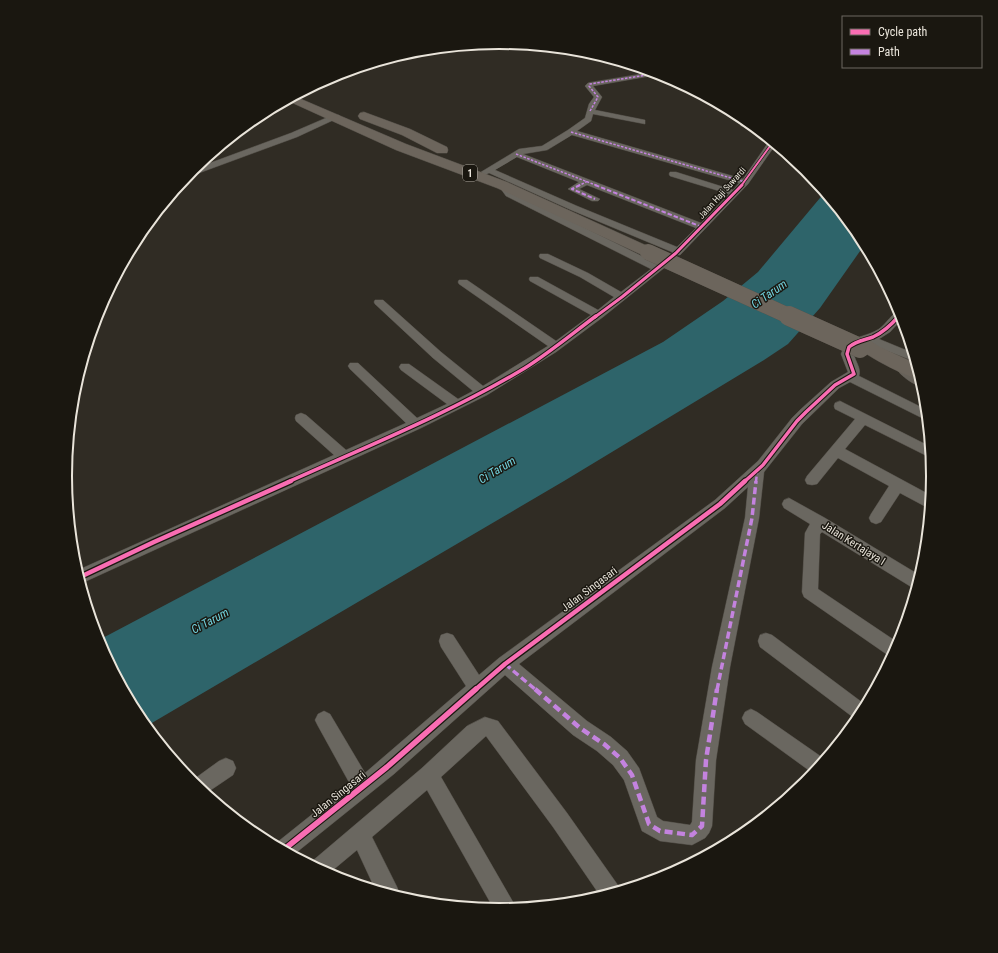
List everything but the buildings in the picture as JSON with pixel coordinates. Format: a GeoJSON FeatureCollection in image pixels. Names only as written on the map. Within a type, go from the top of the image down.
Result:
{"type":"FeatureCollection","features":[{"type":"Feature","properties":{"kind":"main road","name":"1"},"geometry":{"type":"LineString","coordinates":[[305,95],[419,137],[462,161],[487,171],[650,250]]}},
{"type":"Feature","properties":{"kind":"main road","name":"1"},"geometry":{"type":"LineString","coordinates":[[296,100],[401,147],[502,185],[911,363]]}},
{"type":"Feature","properties":{"kind":"main road"},"geometry":{"type":"LineString","coordinates":[[373,135],[382,136],[392,134],[395,132],[396,128]]}},
{"type":"Feature","properties":{"kind":"main road"},"geometry":{"type":"LineString","coordinates":[[401,147],[395,140],[397,138],[404,136],[419,137]]}},
{"type":"Feature","properties":{"kind":"street"},"geometry":{"type":"LineString","coordinates":[[487,171],[525,150],[546,147],[586,121],[598,97],[589,86],[590,84],[645,75]]}},
{"type":"Feature","properties":{"kind":"street"},"geometry":{"type":"LineString","coordinates":[[590,111],[642,122]]}},
{"type":"Feature","properties":{"kind":"street"},"geometry":{"type":"LineString","coordinates":[[203,169],[294,135],[336,117]]}},
{"type":"Feature","properties":{"kind":"street"},"geometry":{"type":"LineString","coordinates":[[571,132],[744,182]]}},
{"type":"Feature","properties":{"kind":"street","name":"Jalan Haji Suwardi"},"geometry":{"type":"LineString","coordinates":[[487,171],[677,252],[735,193],[770,146]]}},
{"type":"Feature","properties":{"kind":"street"},"geometry":{"type":"LineString","coordinates":[[516,154],[702,227]]}},
{"type":"Feature","properties":{"kind":"street"},"geometry":{"type":"LineString","coordinates":[[673,174],[735,193]]}},
{"type":"Feature","properties":{"kind":"street"},"geometry":{"type":"LineString","coordinates":[[588,181],[572,189],[595,199]]}},
{"type":"Feature","properties":{"kind":"street"},"geometry":{"type":"LineString","coordinates":[[83,575],[154,542],[416,425],[483,392],[526,367],[556,346],[599,315],[661,266],[509,194],[502,185]]}},
{"type":"Feature","properties":{"kind":"street"},"geometry":{"type":"LineString","coordinates":[[544,256],[584,275],[622,297]]}},
{"type":"Feature","properties":{"kind":"street"},"geometry":{"type":"LineString","coordinates":[[534,279],[599,315]]}},
{"type":"Feature","properties":{"kind":"street"},"geometry":{"type":"LineString","coordinates":[[463,282],[556,346]]}},
{"type":"Feature","properties":{"kind":"street"},"geometry":{"type":"LineString","coordinates":[[379,302],[437,356],[483,392]]}},
{"type":"Feature","properties":{"kind":"street"},"geometry":{"type":"LineString","coordinates":[[896,319],[868,344],[854,343],[847,350],[847,356],[854,370],[851,376],[922,413]]}},
{"type":"Feature","properties":{"kind":"street"},"geometry":{"type":"LineString","coordinates":[[354,366],[416,425]]}},
{"type":"Feature","properties":{"kind":"street"},"geometry":{"type":"LineString","coordinates":[[404,367],[457,405]]}},
{"type":"Feature","properties":{"kind":"street","name":"Jalan Singasari"},"geometry":{"type":"LineString","coordinates":[[286,848],[362,787],[505,664],[704,517],[756,472],[802,416],[835,386],[851,376]]}},
{"type":"Feature","properties":{"kind":"street"},"geometry":{"type":"LineString","coordinates":[[840,406],[926,450]]}},
{"type":"Feature","properties":{"kind":"street"},"geometry":{"type":"LineString","coordinates":[[301,418],[345,457]]}},
{"type":"Feature","properties":{"kind":"street"},"geometry":{"type":"LineString","coordinates":[[812,480],[863,418]]}},
{"type":"Feature","properties":{"kind":"street"},"geometry":{"type":"LineString","coordinates":[[836,450],[926,500]]}},
{"type":"Feature","properties":{"kind":"street"},"geometry":{"type":"LineString","coordinates":[[505,664],[580,728],[604,744],[620,758],[632,775],[649,824],[660,831],[692,835],[696,833],[702,826],[707,752],[721,667],[752,518],[756,472]]}},
{"type":"Feature","properties":{"kind":"street"},"geometry":{"type":"LineString","coordinates":[[876,518],[898,485]]}},
{"type":"Feature","properties":{"kind":"street","name":"Jalan Kertajaya I"},"geometry":{"type":"LineString","coordinates":[[789,504],[914,579]]}},
{"type":"Feature","properties":{"kind":"street"},"geometry":{"type":"LineString","coordinates":[[820,522],[813,533],[810,592],[891,647]]}},
{"type":"Feature","properties":{"kind":"street"},"geometry":{"type":"LineString","coordinates":[[447,641],[477,688]]}},
{"type":"Feature","properties":{"kind":"street"},"geometry":{"type":"LineString","coordinates":[[766,641],[857,710]]}},
{"type":"Feature","properties":{"kind":"street"},"geometry":{"type":"LineString","coordinates":[[752,718],[815,763]]}},
{"type":"Feature","properties":{"kind":"street"},"geometry":{"type":"LineString","coordinates":[[324,720],[362,787]]}},
{"type":"Feature","properties":{"kind":"street"},"geometry":{"type":"LineString","coordinates":[[322,865],[429,775],[474,733],[485,726],[491,728],[560,820],[609,889]]}},
{"type":"Feature","properties":{"kind":"street"},"geometry":{"type":"LineString","coordinates":[[202,784],[226,768]]}},
{"type":"Feature","properties":{"kind":"street"},"geometry":{"type":"LineString","coordinates":[[429,775],[503,904]]}},
{"type":"Feature","properties":{"kind":"street"},"geometry":{"type":"LineString","coordinates":[[360,834],[386,888]]}},
{"type":"Feature","properties":{"kind":"water","name":"Ci Tarum"},"geometry":{"type":"Polygon","coordinates":[[[821,196],[838,216],[861,250],[820,308],[788,344],[564,481],[151,724],[129,690],[103,638],[663,342],[723,301],[758,272],[821,196]]]}},
{"type":"Feature","properties":{"kind":"marked path"},"geometry":{"type":"LineString","coordinates":[[590,111],[598,97],[589,86],[590,84],[645,75]]}},
{"type":"Feature","properties":{"kind":"marked path"},"geometry":{"type":"LineString","coordinates":[[571,132],[745,182]]}},
{"type":"Feature","properties":{"kind":"marked path"},"geometry":{"type":"LineString","coordinates":[[516,154],[702,227]]}},
{"type":"Feature","properties":{"kind":"marked path"},"geometry":{"type":"LineString","coordinates":[[588,181],[572,189],[595,199]]}},
{"type":"Feature","properties":{"kind":"marked path"},"geometry":{"type":"LineString","coordinates":[[505,664],[580,728],[604,744],[620,758],[632,775],[649,824],[660,831],[692,835],[698,831],[702,826],[706,760],[721,667],[752,518],[757,472]]}},
{"type":"Feature","properties":{"kind":"cycle path"},"geometry":{"type":"LineString","coordinates":[[83,575],[154,542],[416,425],[483,392],[526,367],[622,297],[676,253],[745,182],[770,146]]}},
{"type":"Feature","properties":{"kind":"cycle path"},"geometry":{"type":"LineString","coordinates":[[286,848],[387,767],[505,664],[720,504],[763,465],[797,421],[806,412],[835,385],[854,374],[853,367],[847,354],[849,347],[882,332],[896,319]]}}]}
